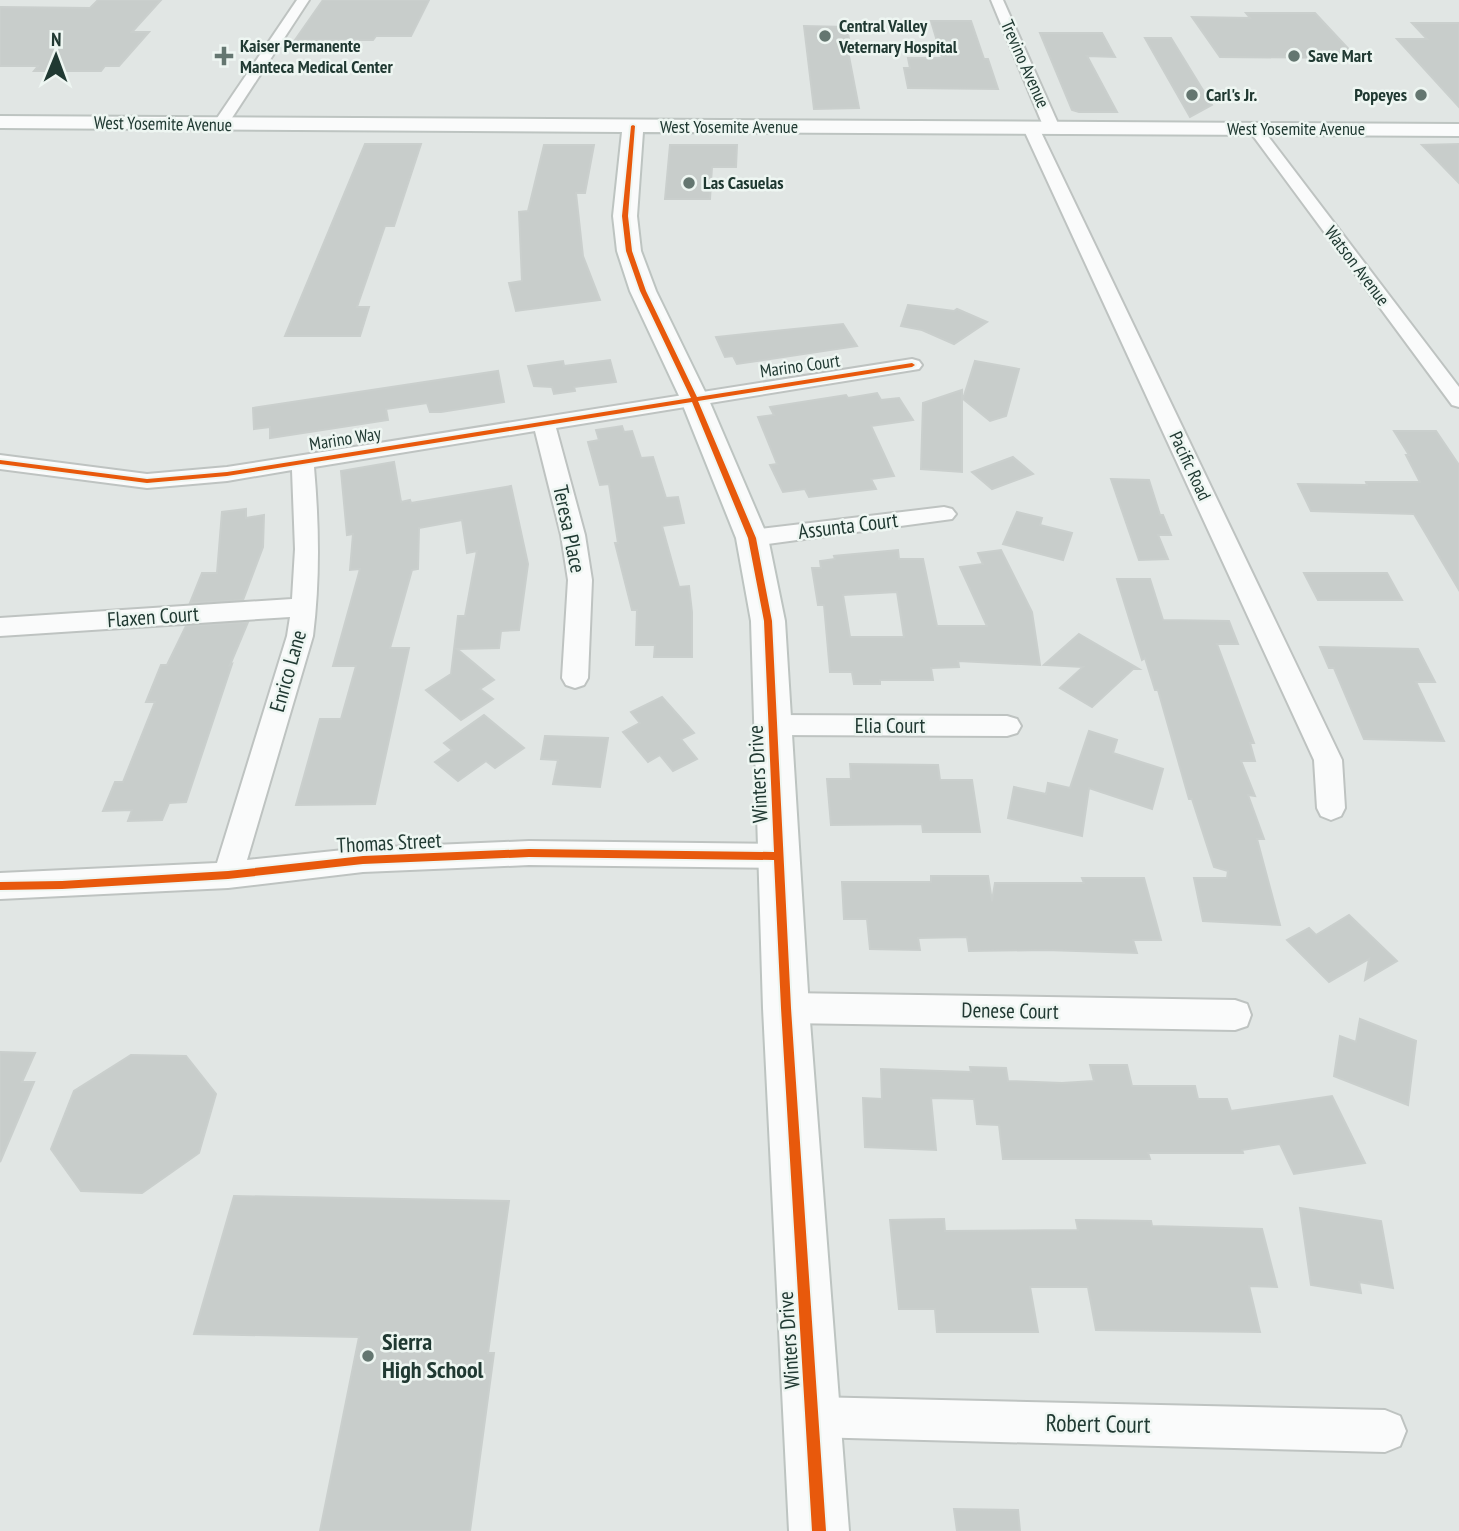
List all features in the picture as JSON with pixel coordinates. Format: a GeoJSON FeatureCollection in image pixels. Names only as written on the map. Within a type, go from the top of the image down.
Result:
{"type":"FeatureCollection","features":[{"type":"Feature","properties":{"kind":"main road","name":"West Yosemite Avenue"},"geometry":{"type":"LineString","coordinates":[[0,122],[1459,130]]}},
{"type":"Feature","properties":{"kind":"main road","name":"Winters Drive"},"geometry":{"type":"LineString","coordinates":[[633,126],[625,216],[629,251],[643,292],[694,398],[752,538],[768,621],[786,1008],[819,1531]]}},
{"type":"Feature","properties":{"kind":"street"},"geometry":{"type":"LineString","coordinates":[[221,124],[303,0]]}},
{"type":"Feature","properties":{"kind":"street","name":"Trevino Avenue"},"geometry":{"type":"LineString","coordinates":[[997,0],[1042,128]]}},
{"type":"Feature","properties":{"kind":"street","name":"Pacific Road"},"geometry":{"type":"LineString","coordinates":[[1042,128],[1328,760],[1332,788],[1331,808]]}},
{"type":"Feature","properties":{"kind":"street","name":"Watson Avenue"},"geometry":{"type":"LineString","coordinates":[[1256,130],[1459,401]]}},
{"type":"Feature","properties":{"kind":"street","name":"Marino Court"},"geometry":{"type":"LineString","coordinates":[[694,398],[912,365]]}},
{"type":"Feature","properties":{"kind":"street","name":"Marino Way"},"geometry":{"type":"LineString","coordinates":[[0,462],[146,481],[227,474],[694,398]]}},
{"type":"Feature","properties":{"kind":"street","name":"Teresa Place"},"geometry":{"type":"LineString","coordinates":[[544,424],[573,535],[580,580],[575,678]]}},
{"type":"Feature","properties":{"kind":"street","name":"Enrico Lane"},"geometry":{"type":"LineString","coordinates":[[228,875],[300,636],[305,607],[308,536],[303,462]]}},
{"type":"Feature","properties":{"kind":"street","name":"Assunta Court"},"geometry":{"type":"LineString","coordinates":[[752,538],[944,514]]}},
{"type":"Feature","properties":{"kind":"street","name":"Flaxen Court"},"geometry":{"type":"LineString","coordinates":[[0,627],[305,607]]}},
{"type":"Feature","properties":{"kind":"street","name":"Elia Court"},"geometry":{"type":"LineString","coordinates":[[773,725],[1007,726]]}},
{"type":"Feature","properties":{"kind":"street","name":"Thomas Street"},"geometry":{"type":"LineString","coordinates":[[0,886],[228,875],[363,860],[529,853],[780,856]]}},
{"type":"Feature","properties":{"kind":"street","name":"Denese Court"},"geometry":{"type":"LineString","coordinates":[[786,1008],[1235,1015]]}},
{"type":"Feature","properties":{"kind":"street","name":"Robert Court"},"geometry":{"type":"LineString","coordinates":[[811,1417],[1385,1431]]}},
{"type":"Feature","properties":{"kind":"building"},"geometry":{"type":"Polygon","coordinates":[[[98,0],[161,0],[132,32],[149,32],[119,66],[105,66],[101,71],[34,71],[38,66],[0,66],[0,7],[90,8],[98,0]]]}},
{"type":"Feature","properties":{"kind":"building"},"geometry":{"type":"Polygon","coordinates":[[[323,0],[429,0],[411,36],[376,36],[373,40],[295,40],[323,0]]]}},
{"type":"Feature","properties":{"kind":"building"},"geometry":{"type":"Polygon","coordinates":[[[1246,13],[1315,13],[1357,58],[1220,57],[1192,17],[1250,18],[1246,13]]]}},
{"type":"Feature","properties":{"kind":"building"},"geometry":{"type":"Polygon","coordinates":[[[931,21],[971,21],[998,89],[908,88],[904,68],[910,68],[908,58],[942,58],[931,21]]]}},
{"type":"Feature","properties":{"kind":"building"},"geometry":{"type":"Polygon","coordinates":[[[1412,23],[1459,23],[1459,107],[1397,39],[1427,39],[1412,23]]]}},
{"type":"Feature","properties":{"kind":"building"},"geometry":{"type":"Polygon","coordinates":[[[804,26],[847,27],[850,45],[847,46],[859,108],[814,109],[804,26]]]}},
{"type":"Feature","properties":{"kind":"building"},"geometry":{"type":"Polygon","coordinates":[[[1040,33],[1102,33],[1115,57],[1087,56],[1117,112],[1072,110],[1040,33]]]}},
{"type":"Feature","properties":{"kind":"building"},"geometry":{"type":"Polygon","coordinates":[[[1145,38],[1171,38],[1212,105],[1190,117],[1145,38]]]}},
{"type":"Feature","properties":{"kind":"building"},"geometry":{"type":"Polygon","coordinates":[[[365,144],[421,144],[394,226],[385,226],[357,307],[369,307],[360,336],[285,336],[365,144]]]}},
{"type":"Feature","properties":{"kind":"building"},"geometry":{"type":"Polygon","coordinates":[[[1459,144],[1459,183],[1422,145],[1459,144]]]}},
{"type":"Feature","properties":{"kind":"building"},"geometry":{"type":"Polygon","coordinates":[[[544,145],[594,145],[585,193],[576,193],[583,256],[600,300],[516,311],[509,283],[522,281],[519,212],[528,211],[544,145]]]}},
{"type":"Feature","properties":{"kind":"building","name":"Las Casuelas"},"geometry":{"type":"Polygon","coordinates":[[[670,145],[737,145],[736,167],[712,167],[710,199],[665,199],[670,145]]]}},
{"type":"Feature","properties":{"kind":"building"},"geometry":{"type":"Polygon","coordinates":[[[908,305],[954,311],[957,309],[987,322],[954,344],[922,330],[901,326],[908,305]]]}},
{"type":"Feature","properties":{"kind":"building"},"geometry":{"type":"Polygon","coordinates":[[[843,324],[857,346],[737,364],[733,356],[725,357],[716,337],[843,324]]]}},
{"type":"Feature","properties":{"kind":"building"},"geometry":{"type":"Polygon","coordinates":[[[610,360],[616,382],[574,387],[575,391],[554,394],[552,387],[534,386],[528,366],[563,361],[564,366],[610,360]]]}},
{"type":"Feature","properties":{"kind":"building"},"geometry":{"type":"Polygon","coordinates":[[[975,361],[1019,369],[1006,416],[990,421],[963,399],[975,361]]]}},
{"type":"Feature","properties":{"kind":"building"},"geometry":{"type":"Polygon","coordinates":[[[498,371],[504,402],[441,412],[430,412],[427,403],[386,409],[388,420],[270,438],[270,427],[254,429],[253,408],[498,371]]]}},
{"type":"Feature","properties":{"kind":"building"},"geometry":{"type":"Polygon","coordinates":[[[962,390],[962,472],[921,469],[923,403],[962,390]]]}},
{"type":"Feature","properties":{"kind":"building"},"geometry":{"type":"Polygon","coordinates":[[[877,393],[881,400],[899,398],[913,420],[871,426],[894,476],[871,479],[876,489],[809,497],[805,489],[783,492],[770,465],[777,464],[758,417],[774,415],[770,407],[877,393]]]}},
{"type":"Feature","properties":{"kind":"building"},"geometry":{"type":"Polygon","coordinates":[[[622,426],[624,432],[632,431],[641,458],[653,457],[666,498],[678,497],[684,523],[662,526],[679,587],[689,586],[692,657],[654,657],[655,645],[636,645],[637,610],[632,610],[615,543],[618,543],[609,484],[600,485],[588,442],[599,440],[596,430],[622,426]]]}},
{"type":"Feature","properties":{"kind":"building"},"geometry":{"type":"Polygon","coordinates":[[[1394,431],[1436,431],[1459,465],[1459,590],[1414,514],[1311,511],[1298,484],[1367,485],[1366,482],[1420,482],[1406,455],[1409,455],[1394,431]]]}},
{"type":"Feature","properties":{"kind":"building"},"geometry":{"type":"Polygon","coordinates":[[[1013,457],[1033,474],[992,489],[972,472],[1013,457]]]}},
{"type":"Feature","properties":{"kind":"building"},"geometry":{"type":"Polygon","coordinates":[[[394,462],[401,502],[410,500],[411,503],[511,486],[528,564],[519,630],[501,631],[499,648],[457,649],[494,680],[480,689],[493,699],[461,720],[426,690],[451,674],[458,616],[465,616],[477,551],[467,553],[462,520],[419,528],[418,569],[412,570],[390,648],[409,648],[375,804],[296,805],[320,719],[341,719],[356,666],[333,666],[360,569],[350,570],[353,534],[347,535],[341,471],[394,462]]]}},
{"type":"Feature","properties":{"kind":"building"},"geometry":{"type":"Polygon","coordinates":[[[1111,479],[1149,480],[1160,515],[1163,515],[1171,535],[1158,535],[1168,559],[1139,560],[1111,479]]]}},
{"type":"Feature","properties":{"kind":"building"},"geometry":{"type":"Polygon","coordinates":[[[246,509],[246,518],[264,515],[263,547],[243,600],[190,603],[202,573],[217,573],[222,512],[246,509]]]}},
{"type":"Feature","properties":{"kind":"building"},"geometry":{"type":"Polygon","coordinates":[[[1017,512],[1042,518],[1040,525],[1072,533],[1063,560],[1003,544],[1017,512]]]}},
{"type":"Feature","properties":{"kind":"building"},"geometry":{"type":"Polygon","coordinates":[[[898,550],[899,559],[923,559],[937,626],[987,626],[960,567],[983,564],[978,553],[1001,550],[1032,612],[1040,665],[958,661],[959,667],[931,668],[933,680],[880,680],[880,684],[854,684],[852,672],[830,672],[824,605],[818,605],[812,568],[821,568],[820,561],[835,559],[834,556],[898,550]],[[897,592],[843,595],[850,637],[904,637],[897,592]]]}},
{"type":"Feature","properties":{"kind":"building"},"geometry":{"type":"Polygon","coordinates":[[[1304,573],[1387,573],[1402,600],[1318,600],[1304,573]]]}},
{"type":"Feature","properties":{"kind":"building"},"geometry":{"type":"Polygon","coordinates":[[[1117,579],[1150,579],[1163,620],[1229,621],[1238,644],[1217,644],[1254,743],[1250,743],[1255,761],[1241,761],[1255,796],[1248,795],[1264,839],[1257,839],[1280,925],[1203,921],[1194,878],[1227,878],[1228,871],[1214,867],[1192,799],[1189,799],[1158,690],[1155,690],[1145,658],[1142,660],[1117,579]]]}},
{"type":"Feature","properties":{"kind":"building"},"geometry":{"type":"Polygon","coordinates":[[[248,622],[230,665],[232,664],[186,802],[169,803],[162,820],[128,821],[132,810],[103,811],[115,782],[123,782],[155,702],[146,702],[161,665],[167,665],[186,626],[248,622]]]}},
{"type":"Feature","properties":{"kind":"building"},"geometry":{"type":"Polygon","coordinates":[[[1079,634],[1139,669],[1133,669],[1092,707],[1060,688],[1083,667],[1044,665],[1079,634]]]}},
{"type":"Feature","properties":{"kind":"building"},"geometry":{"type":"Polygon","coordinates":[[[1320,647],[1418,649],[1435,682],[1416,682],[1444,741],[1364,739],[1334,668],[1329,668],[1320,647]]]}},
{"type":"Feature","properties":{"kind":"building"},"geometry":{"type":"Polygon","coordinates":[[[662,697],[694,733],[681,739],[697,759],[673,771],[660,755],[648,762],[623,732],[640,723],[631,712],[662,697]]]}},
{"type":"Feature","properties":{"kind":"building"},"geometry":{"type":"Polygon","coordinates":[[[484,715],[524,748],[495,768],[486,761],[458,781],[435,762],[452,750],[444,743],[484,715]]]}},
{"type":"Feature","properties":{"kind":"building"},"geometry":{"type":"Polygon","coordinates":[[[1089,731],[1117,740],[1113,753],[1163,769],[1152,809],[1089,788],[1082,836],[1008,818],[1014,787],[1046,794],[1048,783],[1070,788],[1089,731]]]}},
{"type":"Feature","properties":{"kind":"building"},"geometry":{"type":"Polygon","coordinates":[[[545,736],[608,738],[600,787],[553,784],[558,760],[541,759],[545,736]]]}},
{"type":"Feature","properties":{"kind":"building"},"geometry":{"type":"Polygon","coordinates":[[[850,764],[938,765],[940,780],[972,780],[980,832],[923,832],[922,824],[831,825],[827,779],[851,779],[850,764]]]}},
{"type":"Feature","properties":{"kind":"building"},"geometry":{"type":"Polygon","coordinates":[[[931,876],[988,876],[992,901],[995,883],[1084,883],[1082,878],[1144,878],[1161,940],[1133,940],[1137,953],[969,951],[967,937],[918,938],[920,950],[870,949],[867,919],[844,919],[842,882],[931,882],[931,876]]]}},
{"type":"Feature","properties":{"kind":"building"},"geometry":{"type":"Polygon","coordinates":[[[1349,915],[1397,961],[1365,980],[1369,959],[1329,982],[1287,940],[1309,928],[1316,935],[1349,915]]]}},
{"type":"Feature","properties":{"kind":"building"},"geometry":{"type":"Polygon","coordinates":[[[1360,1019],[1416,1041],[1408,1105],[1334,1076],[1340,1036],[1356,1042],[1360,1019]]]}},
{"type":"Feature","properties":{"kind":"building"},"geometry":{"type":"Polygon","coordinates":[[[0,1052],[35,1053],[22,1082],[34,1082],[0,1162],[0,1052]]]}},
{"type":"Feature","properties":{"kind":"building"},"geometry":{"type":"Polygon","coordinates":[[[131,1055],[186,1056],[216,1094],[199,1153],[142,1193],[81,1191],[51,1149],[74,1091],[131,1055]]]}},
{"type":"Feature","properties":{"kind":"building"},"geometry":{"type":"Polygon","coordinates":[[[1090,1065],[1127,1065],[1132,1086],[1195,1086],[1198,1099],[1227,1099],[1231,1111],[1332,1096],[1365,1163],[1294,1174],[1280,1144],[1242,1150],[1243,1153],[1148,1153],[1150,1159],[1003,1159],[999,1125],[977,1124],[974,1099],[931,1098],[936,1150],[865,1147],[863,1098],[882,1099],[881,1069],[971,1072],[970,1067],[1006,1068],[1008,1081],[1062,1083],[1094,1081],[1090,1065]]]}},
{"type":"Feature","properties":{"kind":"building"},"geometry":{"type":"Polygon","coordinates":[[[234,1196],[509,1201],[488,1353],[494,1353],[470,1531],[320,1531],[359,1337],[194,1334],[234,1196]]]}},
{"type":"Feature","properties":{"kind":"building"},"geometry":{"type":"Polygon","coordinates":[[[1300,1208],[1381,1221],[1393,1288],[1359,1282],[1361,1293],[1311,1285],[1300,1208]]]}},
{"type":"Feature","properties":{"kind":"building"},"geometry":{"type":"Polygon","coordinates":[[[944,1219],[945,1231],[1078,1230],[1076,1220],[1151,1221],[1152,1226],[1262,1229],[1277,1287],[1249,1286],[1260,1332],[1096,1330],[1088,1287],[1030,1287],[1038,1332],[937,1332],[935,1309],[899,1309],[890,1220],[944,1219]]]}},
{"type":"Feature","properties":{"kind":"building"},"geometry":{"type":"Polygon","coordinates":[[[954,1509],[1018,1510],[1020,1531],[957,1531],[954,1509]]]}},
{"type":"Feature","properties":{"kind":"cycle path"},"geometry":{"type":"LineString","coordinates":[[633,126],[625,216],[629,251],[643,291],[694,398],[752,538],[768,621],[786,1008],[819,1531]]}},
{"type":"Feature","properties":{"kind":"cycle path"},"geometry":{"type":"LineString","coordinates":[[0,462],[147,481],[227,474],[912,365]]}},
{"type":"Feature","properties":{"kind":"cycle path"},"geometry":{"type":"LineString","coordinates":[[0,886],[228,875],[363,860],[529,853],[780,856]]}},
{"type":"Feature","properties":{"kind":"place","name":"Central Valley Veternary Hospital"},"geometry":{"type":"Point","coordinates":[825,36]}},
{"type":"Feature","properties":{"kind":"place","name":"Kaiser Permanente Manteca Medical Center"},"geometry":{"type":"Point","coordinates":[224,56]}},
{"type":"Feature","properties":{"kind":"place","name":"Save Mart"},"geometry":{"type":"Point","coordinates":[1294,56]}},
{"type":"Feature","properties":{"kind":"place","name":"Carl's Jr."},"geometry":{"type":"Point","coordinates":[1192,95]}},
{"type":"Feature","properties":{"kind":"place","name":"Popeyes"},"geometry":{"type":"Point","coordinates":[1421,95]}},
{"type":"Feature","properties":{"kind":"place","name":"Las Casuelas"},"geometry":{"type":"Point","coordinates":[689,183]}},
{"type":"Feature","properties":{"kind":"place","name":"Sierra High School"},"geometry":{"type":"Point","coordinates":[368,1356]}}]}
